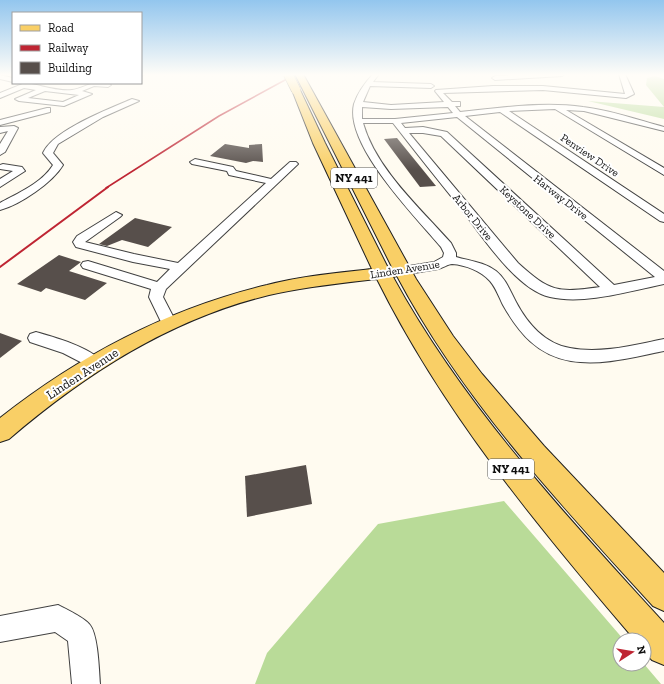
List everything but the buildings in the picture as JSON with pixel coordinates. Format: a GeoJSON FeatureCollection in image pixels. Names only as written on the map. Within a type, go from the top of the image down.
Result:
{"type":"FeatureCollection","features":[{"type":"Feature","properties":{"kind":"main road","name":"NY 441"},"geometry":{"type":"LineString","coordinates":[[307,106],[319,143],[392,272],[435,324],[491,399],[597,524],[664,595]]}},
{"type":"Feature","properties":{"kind":"main road","name":"NY 441"},"geometry":{"type":"LineString","coordinates":[[310,106],[392,272],[406,319],[451,388],[512,470],[586,560],[664,648]]}},
{"type":"Feature","properties":{"kind":"main road","name":"Linden Avenue"},"geometry":{"type":"LineString","coordinates":[[0,432],[50,392],[94,363],[133,341],[169,324],[227,302],[267,291],[392,272]]}},
{"type":"Feature","properties":{"kind":"street"},"geometry":{"type":"LineString","coordinates":[[0,207],[47,179],[55,171],[58,165],[48,153],[55,142],[100,115],[123,106]]}},
{"type":"Feature","properties":{"kind":"street","name":"Linden Avenue"},"geometry":{"type":"LineString","coordinates":[[358,106],[358,121],[368,149],[385,173],[447,246],[450,253],[449,260],[433,266],[392,272]]}},
{"type":"Feature","properties":{"kind":"street"},"geometry":{"type":"LineString","coordinates":[[379,106],[422,106]]}},
{"type":"Feature","properties":{"kind":"street","name":"Harway Drive"},"geometry":{"type":"LineString","coordinates":[[450,106],[459,115],[664,279]]}},
{"type":"Feature","properties":{"kind":"street"},"geometry":{"type":"LineString","coordinates":[[358,121],[398,126],[500,106],[520,108],[555,107],[584,109],[664,129]]}},
{"type":"Feature","properties":{"kind":"street","name":"Penview Drive"},"geometry":{"type":"LineString","coordinates":[[500,106],[664,220]]}},
{"type":"Feature","properties":{"kind":"street"},"geometry":{"type":"LineString","coordinates":[[555,107],[664,172]]}},
{"type":"Feature","properties":{"kind":"street"},"geometry":{"type":"LineString","coordinates":[[0,115],[21,110]]}},
{"type":"Feature","properties":{"kind":"street"},"geometry":{"type":"LineString","coordinates":[[0,123],[47,110]]}},
{"type":"Feature","properties":{"kind":"street","name":"Keystone Drive"},"geometry":{"type":"LineString","coordinates":[[398,126],[444,134],[610,290]]}},
{"type":"Feature","properties":{"kind":"street","name":"Arbor Drive"},"geometry":{"type":"LineString","coordinates":[[398,126],[513,266],[526,278],[549,293],[565,294],[610,290]]}},
{"type":"Feature","properties":{"kind":"street"},"geometry":{"type":"LineString","coordinates":[[0,130],[14,128],[0,152]]}},
{"type":"Feature","properties":{"kind":"street"},"geometry":{"type":"LineString","coordinates":[[195,162],[230,169],[233,173],[273,182]]}},
{"type":"Feature","properties":{"kind":"street"},"geometry":{"type":"LineString","coordinates":[[169,324],[157,303],[156,292],[159,287],[293,164]]}},
{"type":"Feature","properties":{"kind":"street"},"geometry":{"type":"LineString","coordinates":[[0,184],[20,170],[1,168]]}},
{"type":"Feature","properties":{"kind":"street"},"geometry":{"type":"LineString","coordinates":[[116,215],[81,239],[79,242],[80,244],[133,258],[180,267]]}},
{"type":"Feature","properties":{"kind":"street"},"geometry":{"type":"LineString","coordinates":[[449,260],[476,265],[491,273],[502,287],[522,325],[545,347],[583,356],[617,353],[664,345]]}},
{"type":"Feature","properties":{"kind":"street"},"geometry":{"type":"LineString","coordinates":[[88,265],[159,287]]}},
{"type":"Feature","properties":{"kind":"street","name":"Harway Drive"},"geometry":{"type":"LineString","coordinates":[[610,290],[664,279]]}},
{"type":"Feature","properties":{"kind":"street"},"geometry":{"type":"LineString","coordinates":[[36,338],[68,349],[94,363]]}},
{"type":"Feature","properties":{"kind":"street"},"geometry":{"type":"LineString","coordinates":[[0,629],[58,618],[81,634],[86,684]]}},
{"type":"Feature","properties":{"kind":"green space"},"geometry":{"type":"Polygon","coordinates":[[[609,106],[664,107],[664,119],[609,106]]]}},
{"type":"Feature","properties":{"kind":"green space"},"geometry":{"type":"Polygon","coordinates":[[[504,501],[617,632],[612,632],[612,672],[651,672],[661,684],[255,684],[267,653],[378,524],[504,501]]]}},
{"type":"Feature","properties":{"kind":"railway"},"geometry":{"type":"LineString","coordinates":[[106,188],[219,116],[237,106]]}},
{"type":"Feature","properties":{"kind":"railway"},"geometry":{"type":"LineString","coordinates":[[0,267],[108,187]]}}]}
